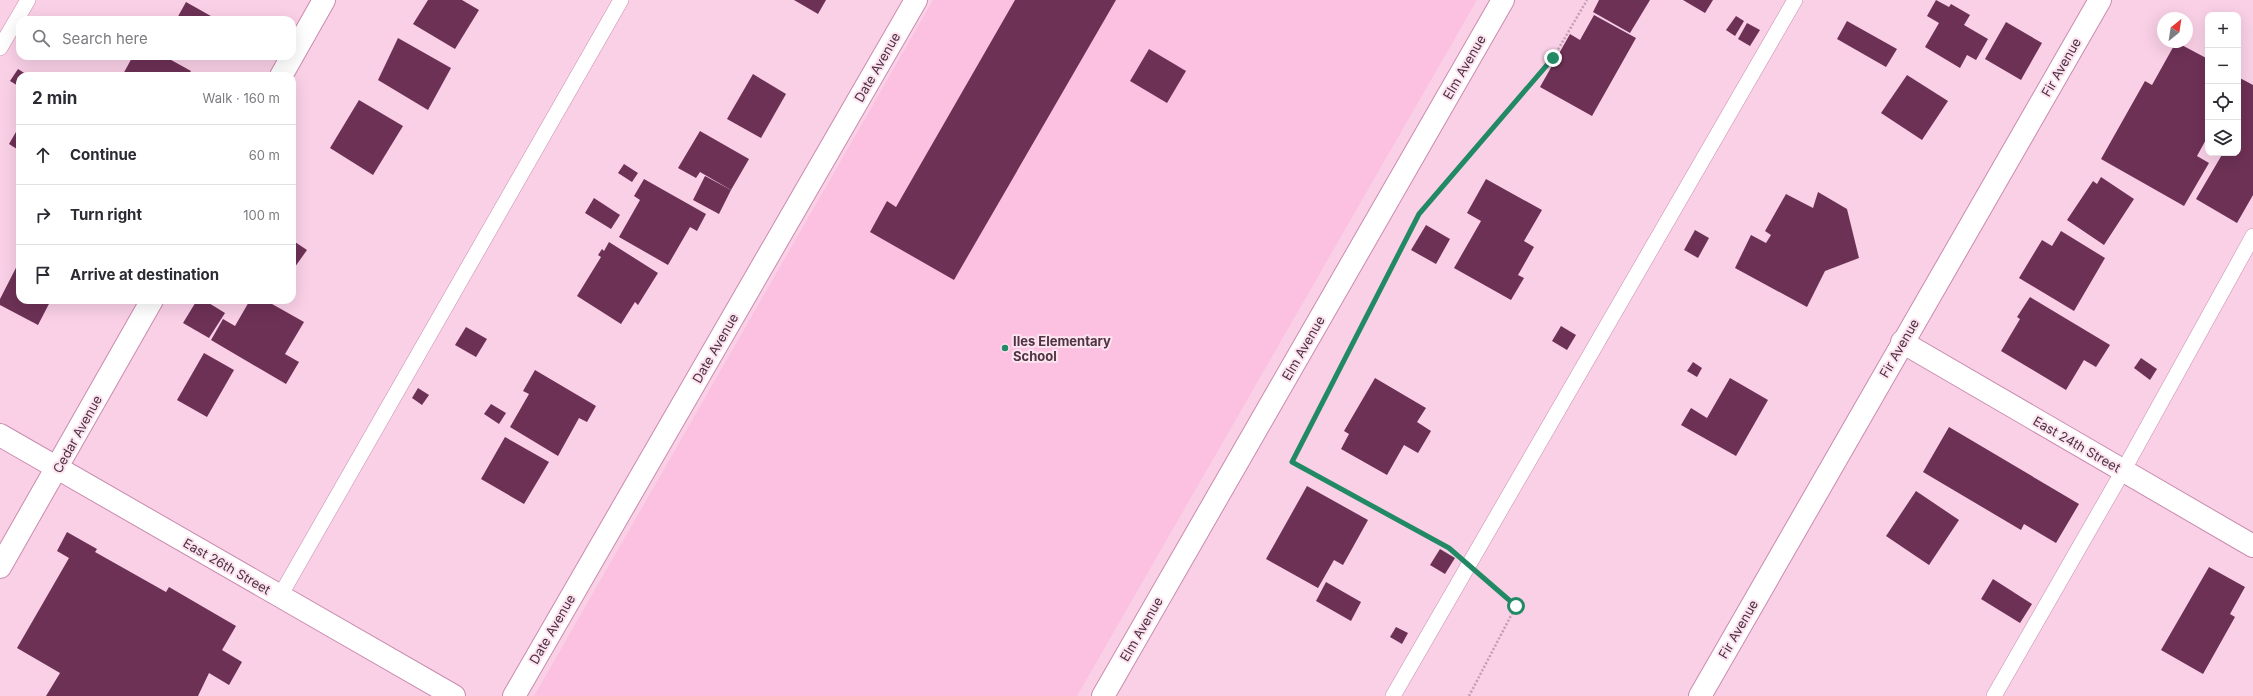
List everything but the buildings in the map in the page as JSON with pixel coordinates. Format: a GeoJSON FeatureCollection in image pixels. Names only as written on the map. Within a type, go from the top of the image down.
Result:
{"type":"FeatureCollection","features":[{"type":"Feature","properties":{"kind":"street"},"geometry":{"type":"LineString","coordinates":[[296,49],[324,0]]}},
{"type":"Feature","properties":{"kind":"street","name":"Date Avenue"},"geometry":{"type":"LineString","coordinates":[[514,696],[916,0]]}},
{"type":"Feature","properties":{"kind":"street","name":"Elm Avenue"},"geometry":{"type":"LineString","coordinates":[[1103,696],[1503,0]]}},
{"type":"Feature","properties":{"kind":"street","name":"Fir Avenue"},"geometry":{"type":"LineString","coordinates":[[1700,696],[1902,342],[2100,0]]}},
{"type":"Feature","properties":{"kind":"street"},"geometry":{"type":"LineString","coordinates":[[283,72],[290,60]]}},
{"type":"Feature","properties":{"kind":"street","name":"Cedar Avenue"},"geometry":{"type":"LineString","coordinates":[[0,567],[58,468],[150,304]]}},
{"type":"Feature","properties":{"kind":"street","name":"East 24th Street"},"geometry":{"type":"LineString","coordinates":[[1902,342],[2253,546]]}},
{"type":"Feature","properties":{"kind":"street","name":"East 26th Street"},"geometry":{"type":"LineString","coordinates":[[0,435],[454,696]]}},
{"type":"Feature","properties":{"kind":"lane"},"geometry":{"type":"LineString","coordinates":[[19,16],[28,0]]}},
{"type":"Feature","properties":{"kind":"lane"},"geometry":{"type":"LineString","coordinates":[[280,596],[621,0]]}},
{"type":"Feature","properties":{"kind":"lane"},"geometry":{"type":"LineString","coordinates":[[1393,696],[1794,0]]}},
{"type":"Feature","properties":{"kind":"lane"},"geometry":{"type":"LineString","coordinates":[[0,48],[16,21]]}},
{"type":"Feature","properties":{"kind":"lane"},"geometry":{"type":"LineString","coordinates":[[1994,696],[2123,471],[2253,236]]}},
{"type":"Feature","properties":{"kind":"path"},"geometry":{"type":"LineString","coordinates":[[1454,553],[1292,462],[1419,214],[1553,58],[1587,0]]}},
{"type":"Feature","properties":{"kind":"path"},"geometry":{"type":"LineString","coordinates":[[1469,696],[1516,606],[1482,577]]}},
{"type":"Feature","properties":{"kind":"shaded area","name":"Iles Elementary School"},"geometry":{"type":"Polygon","coordinates":[[[933,0],[1477,0],[1077,696],[534,696],[933,0]]]}},
{"type":"Feature","properties":{"kind":"place","name":"Iles Elementary School"},"geometry":{"type":"Point","coordinates":[1005,348]}},
{"type":"Feature","properties":{"kind":"route"},"geometry":{"type":"LineString","coordinates":[[1516,606],[1449,548],[1292,462],[1419,214],[1553,58]]}}]}
